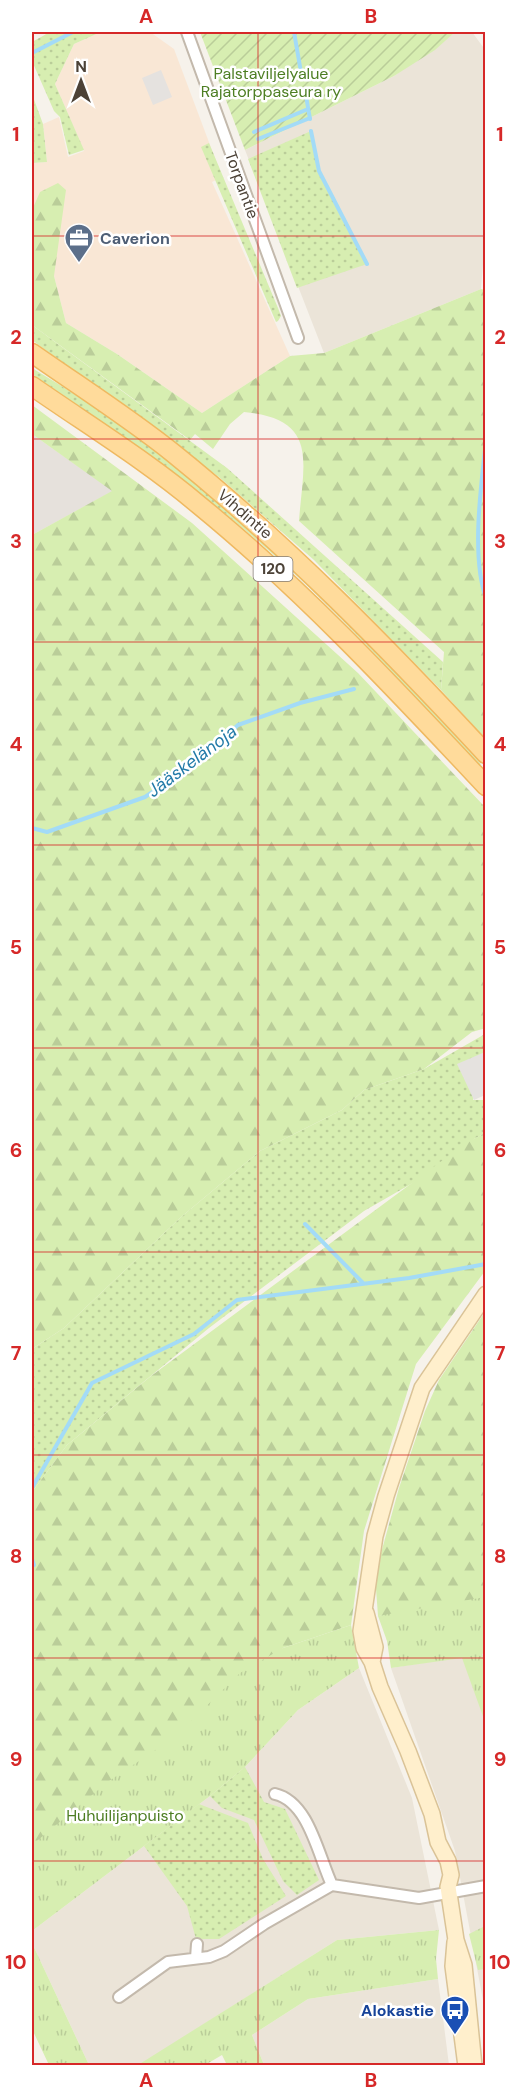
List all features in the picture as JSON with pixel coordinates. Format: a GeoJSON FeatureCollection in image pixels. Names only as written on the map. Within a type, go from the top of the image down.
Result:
{"type":"FeatureCollection","features":[{"type":"Feature","properties":{"kind":"main road","name":"Vihdintie"},"geometry":{"type":"LineString","coordinates":[[32,353],[171,452],[257,524],[361,624],[486,754]]}},
{"type":"Feature","properties":{"kind":"main road","name":"Vihdintie"},"geometry":{"type":"LineString","coordinates":[[32,386],[162,476],[246,544],[346,640],[486,786]]}},
{"type":"Feature","properties":{"kind":"street","name":"Torpantie"},"geometry":{"type":"LineString","coordinates":[[188,32],[298,338]]}},
{"type":"Feature","properties":{"kind":"street"},"geometry":{"type":"LineString","coordinates":[[474,2066],[464,1965],[456,1940],[448,1890],[439,1870],[438,1842],[420,1781],[362,1640],[364,1605],[383,1506],[422,1388],[486,1294]]}},
{"type":"Feature","properties":{"kind":"street"},"geometry":{"type":"LineString","coordinates":[[275,1794],[294,1803],[303,1813],[332,1885]]}},
{"type":"Feature","properties":{"kind":"street"},"geometry":{"type":"LineString","coordinates":[[118,1997],[168,1962],[208,1958],[224,1951],[264,1924],[332,1885],[419,1898],[448,1890],[486,1886]]}},
{"type":"Feature","properties":{"kind":"street"},"geometry":{"type":"LineString","coordinates":[[456,1940],[453,1966],[466,2066]]}},
{"type":"Feature","properties":{"kind":"street"},"geometry":{"type":"LineString","coordinates":[[196,1944],[196,1958]]}},
{"type":"Feature","properties":{"kind":"shaded area"},"geometry":{"type":"Polygon","coordinates":[[[101,32],[150,32],[174,49],[222,177],[212,182],[290,356],[202,413],[117,354],[66,323],[54,276],[32,210],[32,163],[47,162],[43,124],[59,117],[68,157],[84,151],[55,84],[74,44],[101,32]]]}},
{"type":"Feature","properties":{"kind":"shaded area"},"geometry":{"type":"Polygon","coordinates":[[[455,32],[472,32],[486,51],[486,228],[481,289],[324,353],[245,150],[394,76],[455,32]]]}},
{"type":"Feature","properties":{"kind":"shaded area"},"geometry":{"type":"Polygon","coordinates":[[[161,70],[172,97],[153,105],[142,78],[161,70]]]}},
{"type":"Feature","properties":{"kind":"shaded area"},"geometry":{"type":"Polygon","coordinates":[[[32,434],[113,491],[32,535],[32,434]]]}},
{"type":"Feature","properties":{"kind":"shaded area"},"geometry":{"type":"Polygon","coordinates":[[[485,1052],[485,1095],[474,1100],[457,1064],[485,1052]]]}},
{"type":"Feature","properties":{"kind":"shaded area"},"geometry":{"type":"Polygon","coordinates":[[[485,1653],[485,2011],[455,1851],[391,1668],[485,1653]]]}},
{"type":"Feature","properties":{"kind":"shaded area"},"geometry":{"type":"Polygon","coordinates":[[[359,1668],[412,1798],[439,1930],[337,1940],[138,2066],[89,2065],[32,1943],[32,1931],[210,1796],[245,1767],[298,1710],[359,1668]]]}},
{"type":"Feature","properties":{"kind":"shaded area"},"geometry":{"type":"Polygon","coordinates":[[[438,1979],[449,2065],[264,2065],[252,2035],[308,1999],[438,1979]]]}},
{"type":"Feature","properties":{"kind":"green space"},"geometry":{"type":"Polygon","coordinates":[[[50,32],[101,32],[74,44],[55,84],[84,150],[69,155],[60,117],[54,111],[32,61],[32,42],[50,32]]]}},
{"type":"Feature","properties":{"kind":"green space","name":"Palstaviljelyalue Rajatorppaseura ry"},"geometry":{"type":"Polygon","coordinates":[[[200,32],[455,32],[435,50],[394,76],[245,150],[200,32]]]}},
{"type":"Feature","properties":{"kind":"green space"},"geometry":{"type":"Polygon","coordinates":[[[32,94],[43,124],[47,162],[32,163],[32,94]]]}},
{"type":"Feature","properties":{"kind":"green space"},"geometry":{"type":"Polygon","coordinates":[[[311,131],[319,171],[367,264],[297,288],[248,159],[311,131]]]}},
{"type":"Feature","properties":{"kind":"green space"},"geometry":{"type":"Polygon","coordinates":[[[209,143],[281,316],[276,322],[201,147],[209,143]]]}},
{"type":"Feature","properties":{"kind":"green space"},"geometry":{"type":"Polygon","coordinates":[[[58,183],[66,190],[54,276],[66,323],[117,354],[202,413],[290,356],[324,353],[481,289],[485,290],[485,738],[441,690],[444,652],[299,521],[303,463],[302,447],[296,434],[285,424],[268,416],[244,412],[230,424],[213,449],[195,434],[190,440],[32,325],[32,210],[40,192],[58,183]]]}},
{"type":"Feature","properties":{"kind":"green space"},"geometry":{"type":"Polygon","coordinates":[[[32,325],[227,468],[443,662],[441,690],[314,560],[219,477],[32,340],[32,325]]]}},
{"type":"Feature","properties":{"kind":"green space"},"geometry":{"type":"Polygon","coordinates":[[[32,368],[95,408],[156,452],[271,549],[378,654],[481,764],[479,766],[369,648],[282,562],[226,514],[171,472],[32,374],[32,368]]]}},
{"type":"Feature","properties":{"kind":"green space"},"geometry":{"type":"Polygon","coordinates":[[[32,405],[192,523],[358,673],[485,807],[486,1028],[472,1032],[424,1069],[364,1090],[342,1110],[260,1151],[180,1218],[64,1328],[32,1349],[32,535],[112,491],[32,434],[32,405]]]}},
{"type":"Feature","properties":{"kind":"green space"},"geometry":{"type":"Polygon","coordinates":[[[485,1034],[485,1053],[473,1100],[485,1100],[485,1133],[474,1139],[451,1161],[364,1211],[209,1328],[67,1445],[32,1492],[32,1349],[64,1328],[180,1218],[260,1151],[342,1110],[364,1090],[424,1069],[485,1034]]]}},
{"type":"Feature","properties":{"kind":"green space"},"geometry":{"type":"Polygon","coordinates":[[[485,1133],[485,1271],[416,1364],[364,1531],[351,1625],[283,1648],[262,1685],[32,1856],[32,1492],[67,1445],[151,1376],[466,1143],[485,1133]]]}},
{"type":"Feature","properties":{"kind":"green space"},"geometry":{"type":"Polygon","coordinates":[[[485,1312],[485,1608],[378,1616],[375,1575],[399,1488],[425,1411],[439,1380],[485,1312]]]}},
{"type":"Feature","properties":{"kind":"green space"},"geometry":{"type":"Polygon","coordinates":[[[485,1597],[485,1653],[482,1654],[486,1668],[485,1722],[462,1658],[391,1668],[387,1641],[378,1616],[485,1597]]]}},
{"type":"Feature","properties":{"kind":"green space","name":"Huhuilijanpuisto"},"geometry":{"type":"Polygon","coordinates":[[[351,1625],[359,1668],[298,1710],[245,1767],[210,1796],[32,1931],[32,1845],[109,1781],[175,1737],[240,1673],[283,1648],[351,1625]]]}},
{"type":"Feature","properties":{"kind":"green space"},"geometry":{"type":"Polygon","coordinates":[[[245,1767],[264,1802],[285,1809],[319,1880],[297,1895],[283,1881],[254,1820],[222,1808],[210,1796],[245,1767]]]}},
{"type":"Feature","properties":{"kind":"green space"},"geometry":{"type":"Polygon","coordinates":[[[199,1804],[248,1823],[263,1859],[286,1896],[219,1939],[196,1939],[187,1906],[144,1846],[199,1804]]]}},
{"type":"Feature","properties":{"kind":"green space"},"geometry":{"type":"Polygon","coordinates":[[[485,1926],[485,1969],[478,1970],[469,1934],[485,1926]]]}},
{"type":"Feature","properties":{"kind":"green space"},"geometry":{"type":"Polygon","coordinates":[[[439,1930],[436,1959],[438,1979],[308,1999],[252,2035],[264,2065],[227,2065],[222,2055],[205,2065],[138,2065],[337,1940],[439,1930]]]}},
{"type":"Feature","properties":{"kind":"green space"},"geometry":{"type":"Polygon","coordinates":[[[32,1943],[89,2065],[49,2065],[32,2029],[32,1943]]]}},
{"type":"Feature","properties":{"kind":"waterway"},"geometry":{"type":"LineString","coordinates":[[32,53],[73,32]]}},
{"type":"Feature","properties":{"kind":"waterway"},"geometry":{"type":"LineString","coordinates":[[294,32],[302,78]]}},
{"type":"Feature","properties":{"kind":"waterway"},"geometry":{"type":"LineString","coordinates":[[305,90],[310,119]]}},
{"type":"Feature","properties":{"kind":"waterway"},"geometry":{"type":"LineString","coordinates":[[254,132],[308,109]]}},
{"type":"Feature","properties":{"kind":"waterway"},"geometry":{"type":"LineString","coordinates":[[258,139],[310,118]]}},
{"type":"Feature","properties":{"kind":"waterway"},"geometry":{"type":"LineString","coordinates":[[311,131],[319,171],[367,264]]}},
{"type":"Feature","properties":{"kind":"waterway"},"geometry":{"type":"LineString","coordinates":[[486,441],[478,521],[479,562],[486,598]]}},
{"type":"Feature","properties":{"kind":"waterway","name":"Jääskelänoja"},"geometry":{"type":"LineString","coordinates":[[32,828],[47,832],[145,797],[197,762],[238,725],[300,703],[354,689]]}},
{"type":"Feature","properties":{"kind":"waterway"},"geometry":{"type":"LineString","coordinates":[[305,1224],[363,1283]]}},
{"type":"Feature","properties":{"kind":"waterway"},"geometry":{"type":"LineString","coordinates":[[32,1488],[92,1383],[194,1334],[237,1300],[409,1278],[486,1264]]}},
{"type":"Feature","properties":{"kind":"waterway"},"geometry":{"type":"LineString","coordinates":[[32,1559],[34,1565]]}},
{"type":"Feature","properties":{"kind":"place","name":"Caverion"},"geometry":{"type":"Point","coordinates":[79,264]}},
{"type":"Feature","properties":{"kind":"place","name":"Alokastie"},"geometry":{"type":"Point","coordinates":[455,2036]}}]}
